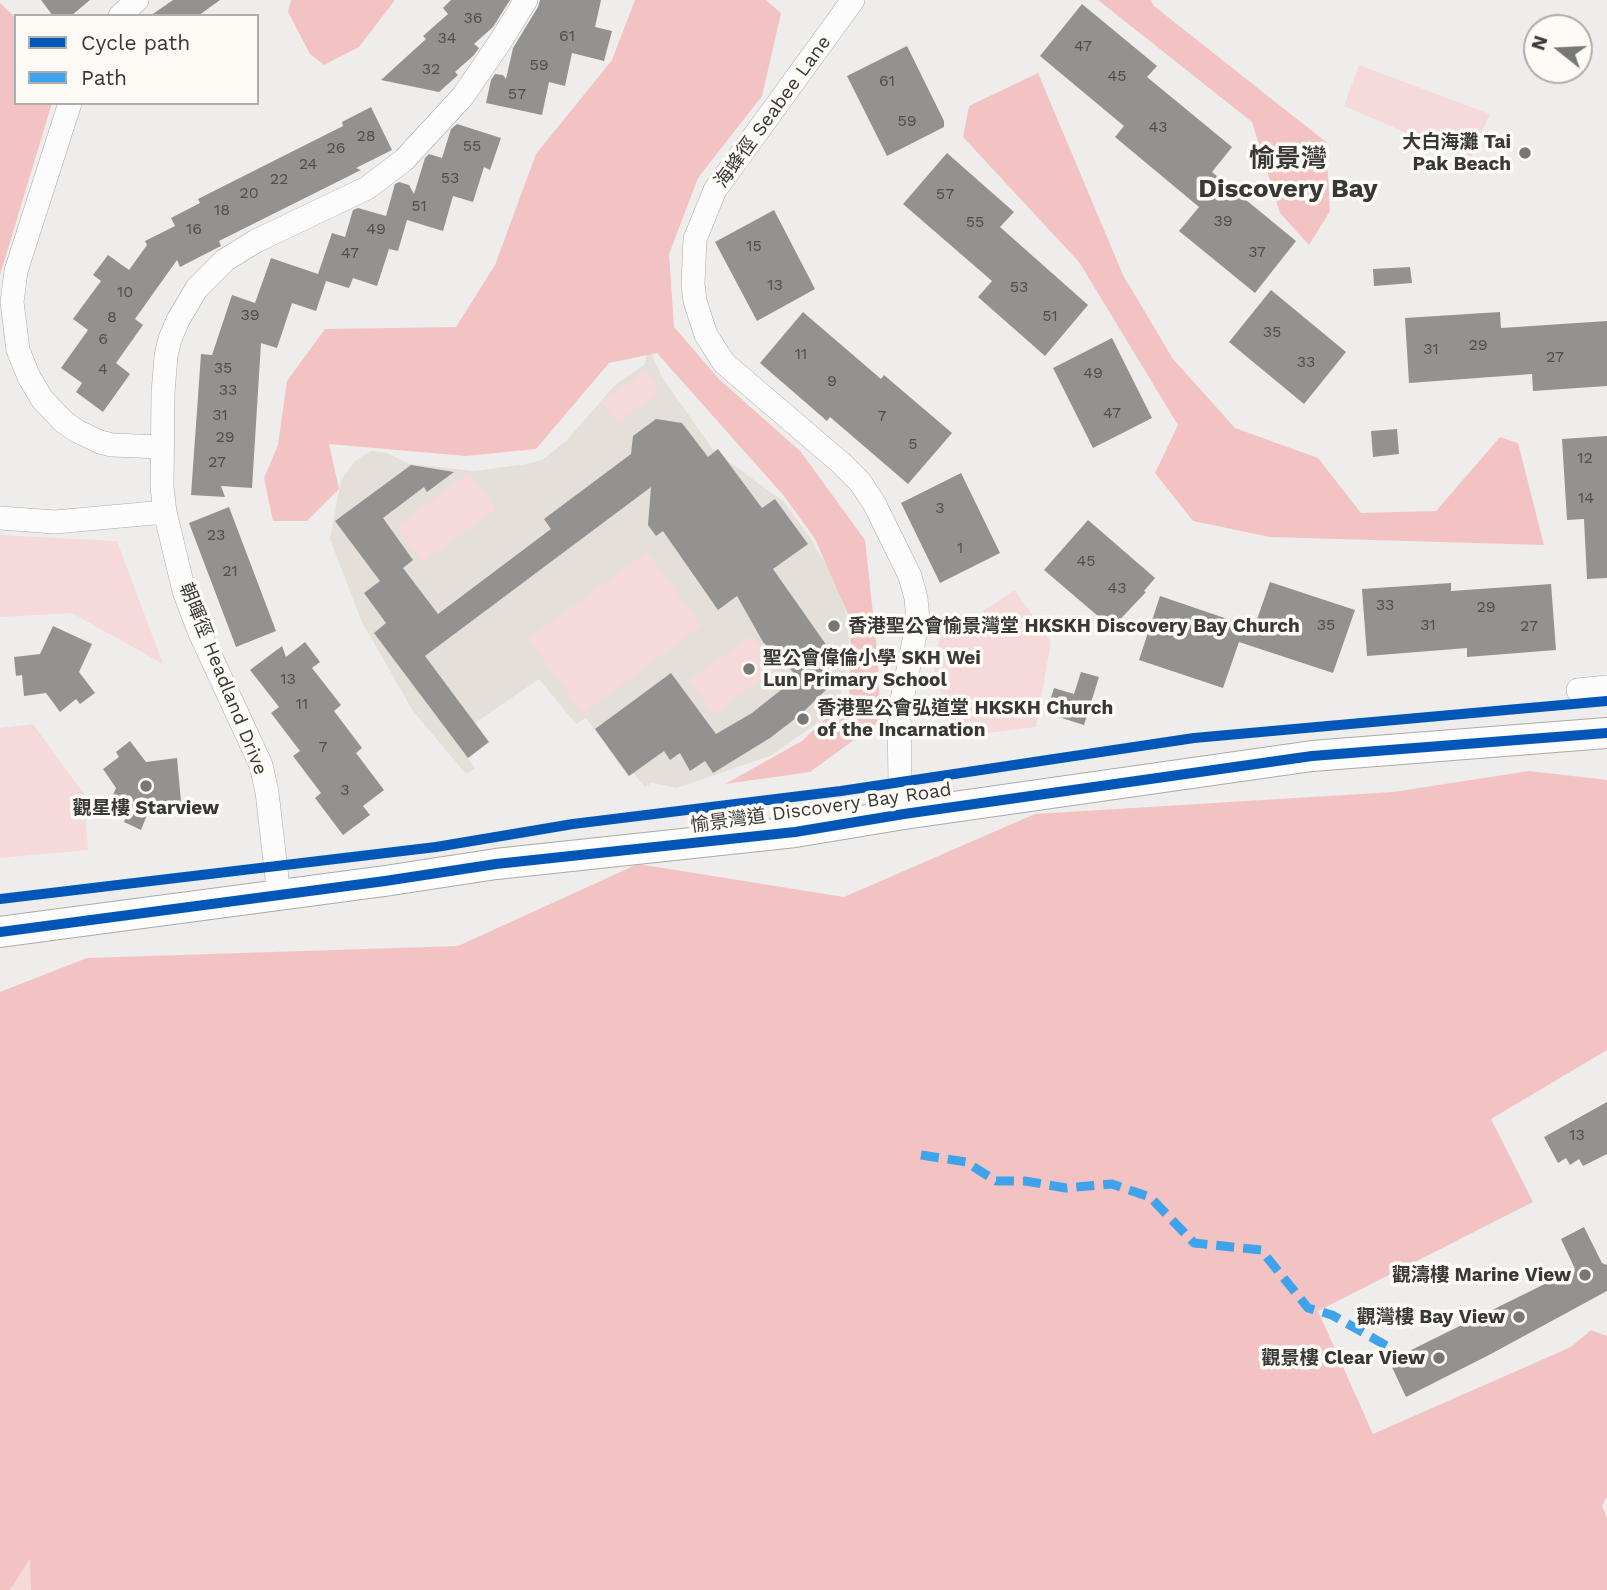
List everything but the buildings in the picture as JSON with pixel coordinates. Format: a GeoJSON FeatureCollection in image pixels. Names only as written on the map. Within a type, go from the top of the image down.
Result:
{"type":"FeatureCollection","features":[{"type":"Feature","properties":{"kind":"street"},"geometry":{"type":"LineString","coordinates":[[122,14],[137,0]]}},
{"type":"Feature","properties":{"kind":"street","name":"朝暉徑 Headland Drive"},"geometry":{"type":"LineString","coordinates":[[279,896],[267,792],[261,765],[199,631],[179,571],[165,512],[162,447],[166,356],[178,320],[197,288],[217,267],[240,250],[367,188],[404,160],[463,96],[526,0]]}},
{"type":"Feature","properties":{"kind":"street","name":"海蜂徑 Seabee Lane"},"geometry":{"type":"LineString","coordinates":[[853,0],[715,190],[695,239],[693,277],[700,318],[715,352],[736,376],[860,482],[874,503],[910,576],[918,620],[899,715],[900,782],[904,814]]}},
{"type":"Feature","properties":{"kind":"street"},"geometry":{"type":"LineString","coordinates":[[69,105],[16,271],[12,302],[18,350],[42,399],[64,422],[77,431],[112,445],[162,447]]}},
{"type":"Feature","properties":{"kind":"street"},"geometry":{"type":"LineString","coordinates":[[0,518],[55,522],[165,512]]}},
{"type":"Feature","properties":{"kind":"street"},"geometry":{"type":"LineString","coordinates":[[1578,691],[1607,687]]}},
{"type":"Feature","properties":{"kind":"street","name":"愉景灣道 Discovery Bay Road"},"geometry":{"type":"LineString","coordinates":[[0,932],[279,896],[496,864],[784,834],[904,814],[1312,756],[1607,733]]}},
{"type":"Feature","properties":{"kind":"shaded area"},"geometry":{"type":"Polygon","coordinates":[[[291,0],[395,0],[359,47],[324,65],[310,54],[288,12],[291,0]]]}},
{"type":"Feature","properties":{"kind":"shaded area"},"geometry":{"type":"Polygon","coordinates":[[[635,0],[766,0],[781,13],[762,96],[698,178],[669,254],[674,327],[719,379],[801,452],[865,540],[878,660],[880,721],[810,772],[725,784],[802,741],[849,696],[851,621],[815,539],[784,496],[657,353],[609,363],[536,449],[466,456],[329,444],[339,489],[307,521],[273,521],[264,478],[278,445],[287,381],[325,329],[456,327],[495,265],[536,154],[612,60],[635,0]]]}},
{"type":"Feature","properties":{"kind":"shaded area"},"geometry":{"type":"Polygon","coordinates":[[[1098,0],[1151,0],[1154,6],[1326,142],[1330,211],[1309,245],[1280,213],[1252,122],[1098,0]]]}},
{"type":"Feature","properties":{"kind":"shaded area"},"geometry":{"type":"Polygon","coordinates":[[[0,3],[14,16],[14,105],[51,105],[0,275],[0,3]]]}},
{"type":"Feature","properties":{"kind":"shaded area"},"geometry":{"type":"Polygon","coordinates":[[[1359,65],[1490,114],[1470,160],[1344,106],[1359,65]]]}},
{"type":"Feature","properties":{"kind":"shaded area"},"geometry":{"type":"Polygon","coordinates":[[[1038,73],[1123,275],[1173,359],[1235,428],[1318,458],[1361,513],[1436,511],[1500,437],[1518,443],[1544,545],[1270,537],[1193,521],[1155,473],[1178,425],[1079,262],[963,137],[969,106],[1038,73]]]}},
{"type":"Feature","properties":{"kind":"shaded area"},"geometry":{"type":"Polygon","coordinates":[[[650,341],[653,358],[662,377],[714,451],[718,449],[728,461],[784,502],[831,571],[847,617],[849,638],[846,676],[835,711],[770,756],[677,788],[652,783],[645,787],[633,773],[628,776],[586,718],[576,724],[539,679],[475,723],[489,742],[468,758],[475,768],[466,774],[413,711],[361,620],[330,539],[341,480],[356,460],[371,451],[387,453],[409,464],[474,471],[542,460],[566,441],[614,386],[645,364],[650,341]]]}},
{"type":"Feature","properties":{"kind":"shaded area"},"geometry":{"type":"Polygon","coordinates":[[[645,371],[660,392],[617,423],[602,402],[645,371]]]}},
{"type":"Feature","properties":{"kind":"shaded area"},"geometry":{"type":"Polygon","coordinates":[[[469,473],[496,509],[423,562],[396,527],[469,473]]]}},
{"type":"Feature","properties":{"kind":"shaded area"},"geometry":{"type":"Polygon","coordinates":[[[0,535],[117,541],[163,664],[72,613],[0,617],[0,535]]]}},
{"type":"Feature","properties":{"kind":"shaded area"},"geometry":{"type":"Polygon","coordinates":[[[647,552],[701,626],[583,713],[528,639],[647,552]]]}},
{"type":"Feature","properties":{"kind":"shaded area"},"geometry":{"type":"Polygon","coordinates":[[[1015,590],[1051,642],[1036,727],[954,737],[934,669],[944,614],[977,615],[1015,590]]]}},
{"type":"Feature","properties":{"kind":"shaded area"},"geometry":{"type":"Polygon","coordinates":[[[751,636],[775,669],[714,714],[689,680],[751,636]]]}},
{"type":"Feature","properties":{"kind":"shaded area"},"geometry":{"type":"Polygon","coordinates":[[[33,724],[84,794],[88,850],[0,858],[0,728],[33,724]]]}},
{"type":"Feature","properties":{"kind":"shaded area"},"geometry":{"type":"Polygon","coordinates":[[[1529,771],[1607,780],[1607,1050],[1491,1119],[1533,1202],[1318,1311],[1373,1434],[1571,1347],[1591,1330],[1607,1336],[1607,1496],[1602,1506],[1607,1518],[1607,1590],[31,1590],[30,1559],[10,1590],[0,1590],[0,992],[87,958],[458,946],[638,864],[844,897],[1035,814],[1393,792],[1529,771]]]}},
{"type":"Feature","properties":{"kind":"shaded area"},"geometry":{"type":"Polygon","coordinates":[[[31,1558],[31,1590],[10,1590],[31,1558]]]}},
{"type":"Feature","properties":{"kind":"marked path"},"geometry":{"type":"LineString","coordinates":[[921,1155],[966,1162],[996,1181],[1025,1181],[1066,1188],[1112,1184],[1150,1197],[1194,1243],[1261,1250],[1308,1308],[1332,1315],[1387,1346]]}},
{"type":"Feature","properties":{"kind":"cycle path"},"geometry":{"type":"LineString","coordinates":[[0,899],[436,847],[573,824],[841,791],[1194,738],[1607,701]]}},
{"type":"Feature","properties":{"kind":"cycle path"},"geometry":{"type":"LineString","coordinates":[[0,932],[496,864],[795,832],[1312,756],[1607,733]]}},
{"type":"Feature","properties":{"kind":"place","name":"大白海灘 Tai Pak Beach"},"geometry":{"type":"Point","coordinates":[1525,153]}},
{"type":"Feature","properties":{"kind":"place","name":"香港聖公會愉景灣堂 HKSKH Discovery Bay Church"},"geometry":{"type":"Point","coordinates":[834,626]}},
{"type":"Feature","properties":{"kind":"place","name":"聖公會偉倫小學 SKH Wei Lun Primary School"},"geometry":{"type":"Point","coordinates":[749,669]}},
{"type":"Feature","properties":{"kind":"place","name":"香港聖公會弘道堂 HKSKH Church of the Incarnation"},"geometry":{"type":"Point","coordinates":[803,719]}},
{"type":"Feature","properties":{"kind":"place","name":"觀星樓 Starview"},"geometry":{"type":"Point","coordinates":[146,786]}},
{"type":"Feature","properties":{"kind":"place","name":"觀濤樓 Marine View"},"geometry":{"type":"Point","coordinates":[1585,1275]}},
{"type":"Feature","properties":{"kind":"place","name":"觀灣樓 Bay View"},"geometry":{"type":"Point","coordinates":[1519,1317]}},
{"type":"Feature","properties":{"kind":"place","name":"觀景樓 Clear View"},"geometry":{"type":"Point","coordinates":[1439,1358]}},
{"type":"Feature","properties":{"kind":"district","name":"愉景灣 Discovery Bay"},"geometry":{"type":"Point","coordinates":[1288,174]}}]}
